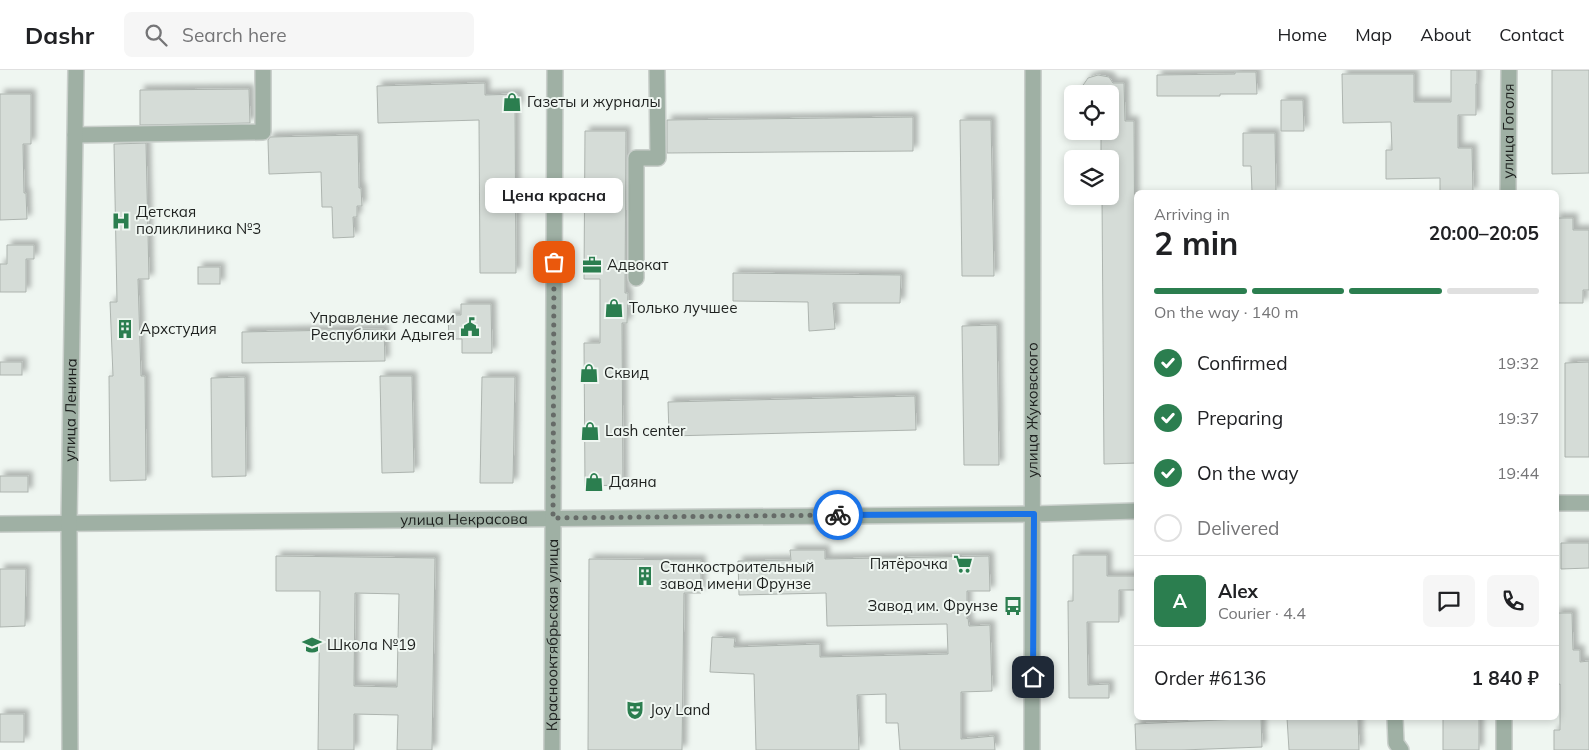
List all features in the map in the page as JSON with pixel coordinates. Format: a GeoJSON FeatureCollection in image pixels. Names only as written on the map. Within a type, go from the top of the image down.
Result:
{"type":"FeatureCollection","features":[{"type":"Feature","properties":{"kind":"street","name":"улица Ленина"},"geometry":{"type":"LineString","coordinates":[[70,750],[69,524],[76,70]]}},
{"type":"Feature","properties":{"kind":"street"},"geometry":{"type":"LineString","coordinates":[[74,135],[264,132],[263,70]]}},
{"type":"Feature","properties":{"kind":"street","name":"Краснооктябрьская улица"},"geometry":{"type":"LineString","coordinates":[[552,750],[555,70]]}},
{"type":"Feature","properties":{"kind":"street"},"geometry":{"type":"LineString","coordinates":[[636,278],[636,158],[658,158],[657,70]]}},
{"type":"Feature","properties":{"kind":"street","name":"улица Жуковского"},"geometry":{"type":"LineString","coordinates":[[1032,750],[1034,514],[1033,70]]}},
{"type":"Feature","properties":{"kind":"street","name":"улица Гоголя"},"geometry":{"type":"LineString","coordinates":[[1508,190],[1509,70]]}},
{"type":"Feature","properties":{"kind":"street"},"geometry":{"type":"LineString","coordinates":[[1559,503],[1589,502]]}},
{"type":"Feature","properties":{"kind":"street","name":"улица Некрасова"},"geometry":{"type":"LineString","coordinates":[[0,524],[1034,514],[1134,511]]}},
{"type":"Feature","properties":{"kind":"street"},"geometry":{"type":"LineString","coordinates":[[1395,720],[1396,743],[1401,750]]}},
{"type":"Feature","properties":{"kind":"street"},"geometry":{"type":"LineString","coordinates":[[1504,720],[1504,750]]}},
{"type":"Feature","properties":{"kind":"building"},"geometry":{"type":"Polygon","coordinates":[[[1451,70],[1477,70],[1476,115],[1458,115],[1458,148],[1472,148],[1473,190],[1440,190],[1440,178],[1386,179],[1386,150],[1392,150],[1391,122],[1343,123],[1342,74],[1414,74],[1414,102],[1451,102],[1451,70]]]}},
{"type":"Feature","properties":{"kind":"building"},"geometry":{"type":"Polygon","coordinates":[[[1552,70],[1589,70],[1589,173],[1552,174],[1552,70]]]}},
{"type":"Feature","properties":{"kind":"building"},"geometry":{"type":"Polygon","coordinates":[[[1235,72],[1256,72],[1257,94],[1157,96],[1157,75],[1235,74],[1235,72]]]}},
{"type":"Feature","properties":{"kind":"building"},"geometry":{"type":"Polygon","coordinates":[[[1098,75],[1109,77],[1113,83],[1124,83],[1125,121],[1134,121],[1134,463],[1104,464],[1102,205],[1119,205],[1119,150],[1101,150],[1101,140],[1119,140],[1119,85],[1083,85],[1088,78],[1098,75]]]}},
{"type":"Feature","properties":{"kind":"building"},"geometry":{"type":"Polygon","coordinates":[[[485,83],[485,95],[518,94],[519,107],[515,107],[516,273],[480,273],[479,120],[378,123],[377,86],[485,83]]]}},
{"type":"Feature","properties":{"kind":"building"},"geometry":{"type":"Polygon","coordinates":[[[249,89],[250,123],[140,125],[140,90],[249,89]]]}},
{"type":"Feature","properties":{"kind":"building"},"geometry":{"type":"Polygon","coordinates":[[[0,94],[31,94],[31,144],[23,144],[24,193],[26,193],[27,219],[0,220],[0,94]]]}},
{"type":"Feature","properties":{"kind":"building"},"geometry":{"type":"Polygon","coordinates":[[[1281,100],[1303,100],[1304,131],[1281,131],[1281,100]]]}},
{"type":"Feature","properties":{"kind":"building"},"geometry":{"type":"Polygon","coordinates":[[[913,117],[913,151],[667,153],[667,120],[913,117]]]}},
{"type":"Feature","properties":{"kind":"building"},"geometry":{"type":"Polygon","coordinates":[[[960,120],[991,120],[994,276],[962,276],[960,120]]]}},
{"type":"Feature","properties":{"kind":"building"},"geometry":{"type":"Polygon","coordinates":[[[585,131],[626,131],[625,293],[628,293],[627,323],[622,323],[623,485],[585,486],[584,343],[600,343],[600,279],[584,279],[585,131]]]}},
{"type":"Feature","properties":{"kind":"building"},"geometry":{"type":"Polygon","coordinates":[[[1243,133],[1275,133],[1276,190],[1252,190],[1251,166],[1243,166],[1243,133]]]}},
{"type":"Feature","properties":{"kind":"building"},"geometry":{"type":"Polygon","coordinates":[[[358,135],[359,188],[361,188],[362,206],[357,206],[357,217],[353,217],[354,237],[333,238],[332,207],[322,207],[321,172],[269,174],[268,140],[270,137],[358,135]]]}},
{"type":"Feature","properties":{"kind":"building"},"geometry":{"type":"Polygon","coordinates":[[[146,143],[149,279],[138,279],[141,376],[145,376],[146,480],[110,481],[109,376],[113,376],[110,302],[117,302],[114,144],[146,143]]]}},
{"type":"Feature","properties":{"kind":"building"},"geometry":{"type":"Polygon","coordinates":[[[1559,218],[1573,218],[1573,230],[1589,230],[1589,290],[1583,290],[1583,303],[1559,303],[1559,218]]]}},
{"type":"Feature","properties":{"kind":"building"},"geometry":{"type":"Polygon","coordinates":[[[7,245],[34,245],[34,259],[26,259],[26,292],[0,292],[0,264],[7,264],[7,245]]]}},
{"type":"Feature","properties":{"kind":"building"},"geometry":{"type":"Polygon","coordinates":[[[198,267],[220,267],[220,284],[198,284],[198,267]]]}},
{"type":"Feature","properties":{"kind":"building"},"geometry":{"type":"Polygon","coordinates":[[[733,273],[901,275],[900,303],[833,303],[835,329],[809,331],[808,302],[733,301],[733,273]]]}},
{"type":"Feature","properties":{"kind":"building","name":"Управление лесами Республики Адыгея"},"geometry":{"type":"Polygon","coordinates":[[[461,304],[491,304],[492,353],[462,353],[462,339],[449,339],[448,315],[461,315],[461,304]]]}},
{"type":"Feature","properties":{"kind":"building"},"geometry":{"type":"Polygon","coordinates":[[[997,325],[999,465],[964,465],[962,326],[997,325]]]}},
{"type":"Feature","properties":{"kind":"building"},"geometry":{"type":"Polygon","coordinates":[[[384,329],[385,361],[242,363],[242,332],[384,329]]]}},
{"type":"Feature","properties":{"kind":"building"},"geometry":{"type":"Polygon","coordinates":[[[0,362],[22,362],[22,375],[0,375],[0,362]]]}},
{"type":"Feature","properties":{"kind":"building"},"geometry":{"type":"Polygon","coordinates":[[[1589,362],[1589,457],[1565,457],[1565,363],[1589,362]]]}},
{"type":"Feature","properties":{"kind":"building"},"geometry":{"type":"Polygon","coordinates":[[[380,376],[412,376],[414,472],[382,473],[380,376]]]}},
{"type":"Feature","properties":{"kind":"building"},"geometry":{"type":"Polygon","coordinates":[[[245,377],[246,476],[212,477],[211,378],[245,377]]]}},
{"type":"Feature","properties":{"kind":"building"},"geometry":{"type":"Polygon","coordinates":[[[482,377],[515,377],[513,483],[480,483],[482,377]]]}},
{"type":"Feature","properties":{"kind":"building"},"geometry":{"type":"Polygon","coordinates":[[[915,396],[916,430],[669,436],[668,402],[915,396]]]}},
{"type":"Feature","properties":{"kind":"building"},"geometry":{"type":"Polygon","coordinates":[[[0,476],[28,476],[28,492],[0,492],[0,476]]]}},
{"type":"Feature","properties":{"kind":"building"},"geometry":{"type":"Polygon","coordinates":[[[1561,543],[1589,543],[1589,568],[1561,569],[1561,543]]]}},
{"type":"Feature","properties":{"kind":"building"},"geometry":{"type":"Polygon","coordinates":[[[790,550],[825,550],[825,559],[989,556],[990,591],[967,591],[967,619],[969,626],[990,625],[992,691],[961,692],[961,739],[994,736],[995,750],[900,750],[898,723],[886,723],[886,694],[857,695],[859,750],[756,750],[754,674],[710,672],[712,637],[735,638],[734,647],[820,644],[820,657],[948,654],[947,624],[827,626],[826,593],[739,595],[738,561],[791,560],[790,550]]]}},
{"type":"Feature","properties":{"kind":"building"},"geometry":{"type":"Polygon","coordinates":[[[1073,555],[1107,555],[1107,576],[1134,576],[1134,590],[1119,590],[1119,622],[1087,622],[1088,685],[1109,684],[1109,698],[1069,698],[1068,601],[1073,601],[1073,555]]]}},
{"type":"Feature","properties":{"kind":"building"},"geometry":{"type":"Polygon","coordinates":[[[276,556],[435,558],[432,750],[397,750],[398,715],[354,714],[354,750],[318,750],[320,591],[276,591],[276,556]],[[355,593],[354,686],[397,687],[399,594],[355,593]]]}},
{"type":"Feature","properties":{"kind":"building"},"geometry":{"type":"Polygon","coordinates":[[[589,559],[701,560],[701,593],[684,593],[682,750],[588,750],[589,559]]]}},
{"type":"Feature","properties":{"kind":"building"},"geometry":{"type":"Polygon","coordinates":[[[0,569],[26,569],[25,626],[0,627],[0,569]]]}},
{"type":"Feature","properties":{"kind":"building"},"geometry":{"type":"Polygon","coordinates":[[[1559,613],[1572,613],[1573,650],[1580,650],[1580,662],[1589,661],[1589,750],[1554,750],[1554,730],[1560,730],[1559,613]]]}},
{"type":"Feature","properties":{"kind":"building"},"geometry":{"type":"Polygon","coordinates":[[[0,714],[24,714],[24,742],[0,742],[0,714]]]}},
{"type":"Feature","properties":{"kind":"building"},"geometry":{"type":"Polygon","coordinates":[[[1261,720],[1262,747],[1136,750],[1135,724],[1261,720]]]}},
{"type":"Feature","properties":{"kind":"building"},"geometry":{"type":"Polygon","coordinates":[[[1287,720],[1358,720],[1359,750],[1289,750],[1287,720]]]}},
{"type":"Feature","properties":{"kind":"building"},"geometry":{"type":"Polygon","coordinates":[[[1443,720],[1479,720],[1479,750],[1443,750],[1443,720]]]}},
{"type":"Feature","properties":{"kind":"way so far"},"geometry":{"type":"LineString","coordinates":[[554,262],[553,518],[838,515]]}},
{"type":"Feature","properties":{"kind":"place","name":"Газеты и журналы"},"geometry":{"type":"Point","coordinates":[512,102]}},
{"type":"Feature","properties":{"kind":"place","name":"Детская поликлиника №3"},"geometry":{"type":"Point","coordinates":[121,221]}},
{"type":"Feature","properties":{"kind":"place","name":"Цена красна"},"geometry":{"type":"Point","coordinates":[554,262]}},
{"type":"Feature","properties":{"kind":"place","name":"Адвокат"},"geometry":{"type":"Point","coordinates":[592,265]}},
{"type":"Feature","properties":{"kind":"place","name":"Только лучшее"},"geometry":{"type":"Point","coordinates":[614,308]}},
{"type":"Feature","properties":{"kind":"place","name":"Управление лесами Республики Адыгея"},"geometry":{"type":"Point","coordinates":[470,327]}},
{"type":"Feature","properties":{"kind":"place","name":"Архстудия"},"geometry":{"type":"Point","coordinates":[125,329]}},
{"type":"Feature","properties":{"kind":"place","name":"Сквид"},"geometry":{"type":"Point","coordinates":[589,373]}},
{"type":"Feature","properties":{"kind":"place","name":"Lash center"},"geometry":{"type":"Point","coordinates":[590,431]}},
{"type":"Feature","properties":{"kind":"place","name":"Даяна"},"geometry":{"type":"Point","coordinates":[594,482]}},
{"type":"Feature","properties":{"kind":"place","name":"Пятёрочка"},"geometry":{"type":"Point","coordinates":[963,564]}},
{"type":"Feature","properties":{"kind":"place","name":"Станкостроительный завод имени Фрунзе"},"geometry":{"type":"Point","coordinates":[645,576]}},
{"type":"Feature","properties":{"kind":"place","name":"Завод им. Фрунзе"},"geometry":{"type":"Point","coordinates":[1013,606]}},
{"type":"Feature","properties":{"kind":"place","name":"Школа №19"},"geometry":{"type":"Point","coordinates":[312,645]}},
{"type":"Feature","properties":{"kind":"place","name":"Joy Land"},"geometry":{"type":"Point","coordinates":[635,710]}},
{"type":"Feature","properties":{"kind":"route"},"geometry":{"type":"LineString","coordinates":[[838,515],[1034,514],[1033,677]]}}]}
